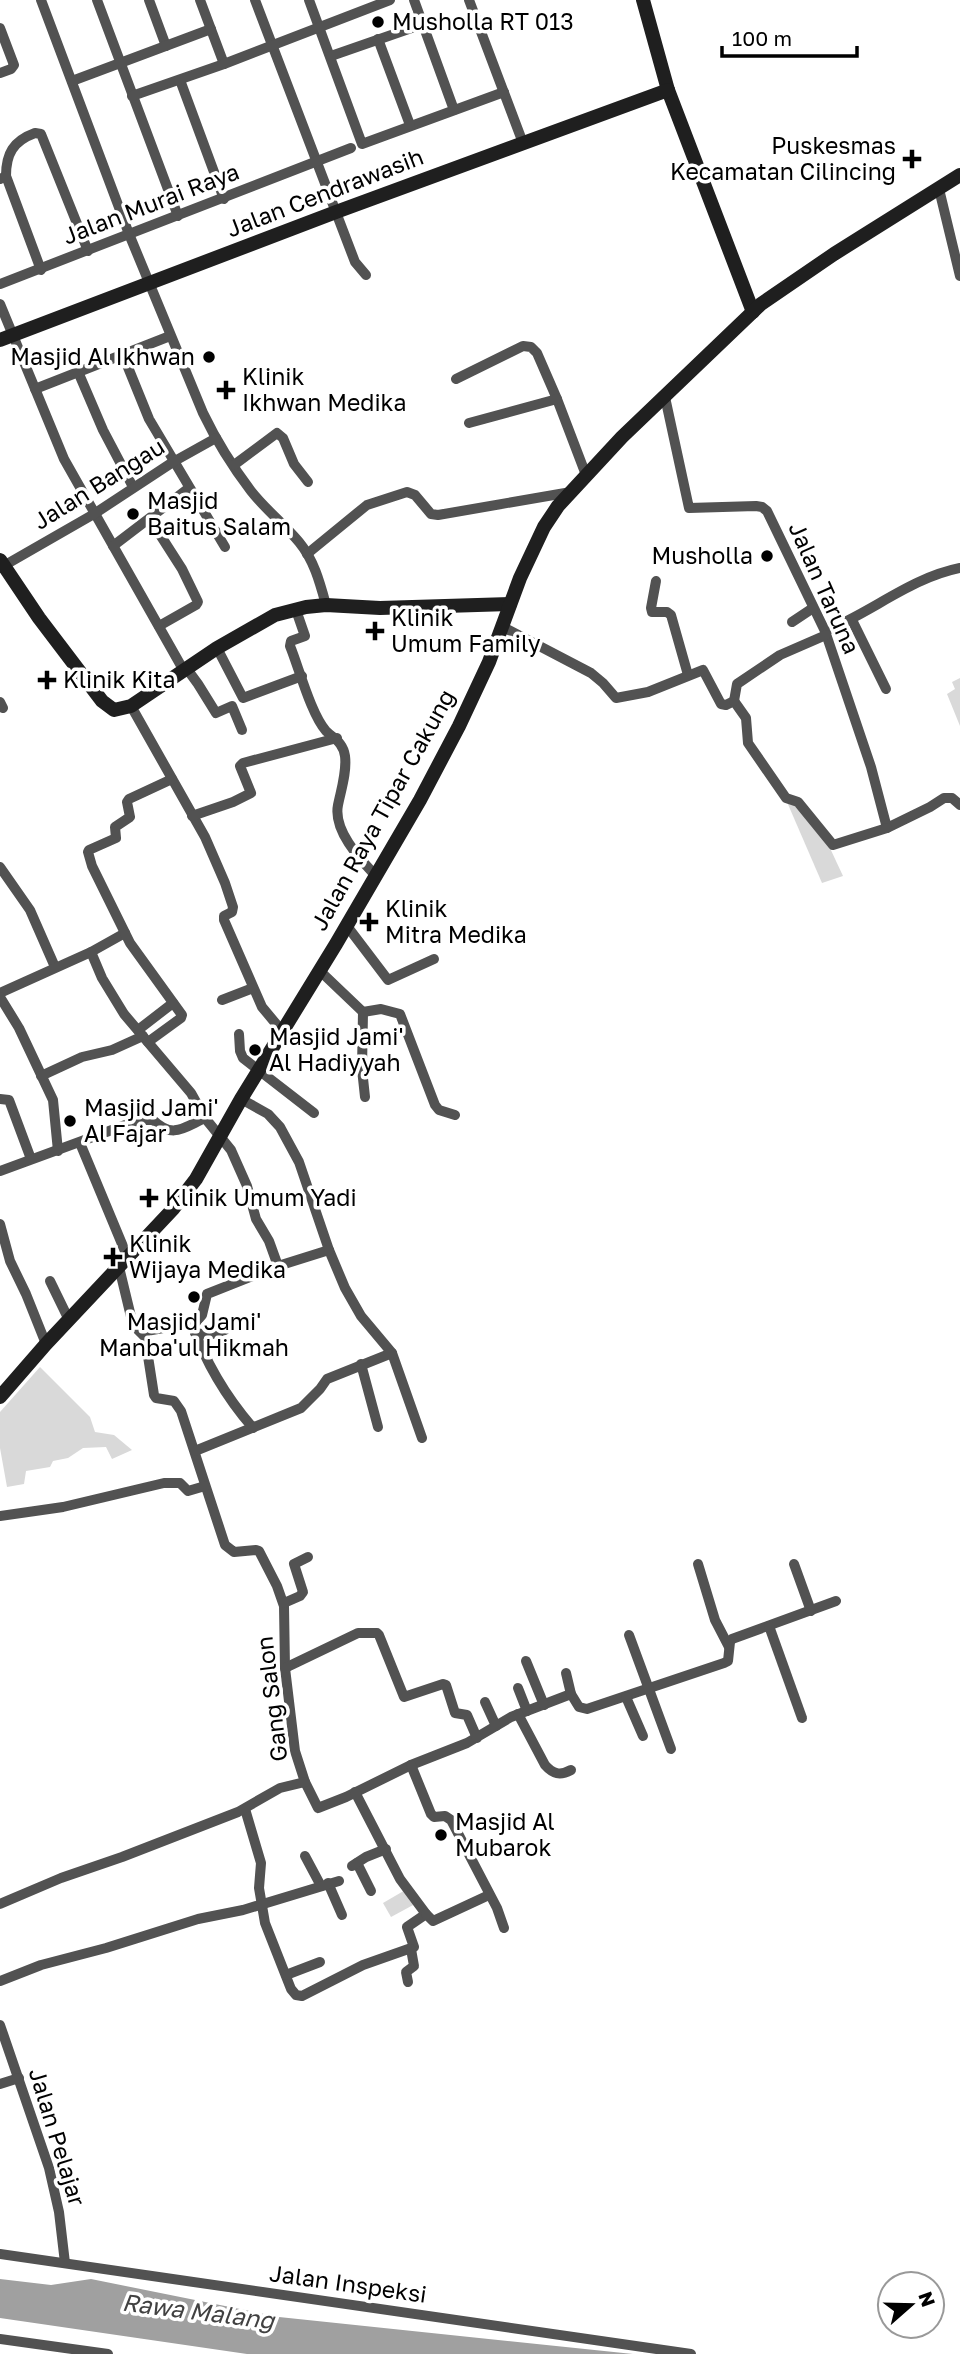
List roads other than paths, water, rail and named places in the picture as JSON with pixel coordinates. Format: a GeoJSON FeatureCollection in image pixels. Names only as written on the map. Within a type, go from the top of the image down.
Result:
{"type":"FeatureCollection","features":[{"type":"Feature","properties":{"kind":"street"},"geometry":{"type":"LineString","coordinates":[[41,0],[148,284],[216,438],[266,509],[299,542],[307,554],[326,605]]}},
{"type":"Feature","properties":{"kind":"street"},"geometry":{"type":"LineString","coordinates":[[97,0],[178,216]]}},
{"type":"Feature","properties":{"kind":"street"},"geometry":{"type":"LineString","coordinates":[[149,0],[166,46]]}},
{"type":"Feature","properties":{"kind":"street"},"geometry":{"type":"LineString","coordinates":[[200,0],[224,64]]}},
{"type":"Feature","properties":{"kind":"street"},"geometry":{"type":"LineString","coordinates":[[255,0],[357,266],[366,275]]}},
{"type":"Feature","properties":{"kind":"street"},"geometry":{"type":"LineString","coordinates":[[309,0],[331,55],[357,146]]}},
{"type":"Feature","properties":{"kind":"street"},"geometry":{"type":"LineString","coordinates":[[132,96],[320,27],[363,5],[390,0]]}},
{"type":"Feature","properties":{"kind":"street"},"geometry":{"type":"LineString","coordinates":[[414,0],[454,110]]}},
{"type":"Feature","properties":{"kind":"street"},"geometry":{"type":"LineString","coordinates":[[469,0],[523,143]]}},
{"type":"Feature","properties":{"kind":"street"},"geometry":{"type":"LineString","coordinates":[[643,0],[668,90],[753,312]]}},
{"type":"Feature","properties":{"kind":"street"},"geometry":{"type":"LineString","coordinates":[[331,55],[423,24]]}},
{"type":"Feature","properties":{"kind":"street"},"geometry":{"type":"LineString","coordinates":[[0,28],[14,65],[6,71]]}},
{"type":"Feature","properties":{"kind":"street"},"geometry":{"type":"LineString","coordinates":[[72,81],[211,29]]}},
{"type":"Feature","properties":{"kind":"street"},"geometry":{"type":"LineString","coordinates":[[378,39],[410,125]]}},
{"type":"Feature","properties":{"kind":"street"},"geometry":{"type":"LineString","coordinates":[[180,80],[224,199]]}},
{"type":"Feature","properties":{"kind":"street","name":"Jalan Cendrawasih"},"geometry":{"type":"LineString","coordinates":[[6,338],[336,212],[668,90]]}},
{"type":"Feature","properties":{"kind":"street","name":"Jalan Murai Raya"},"geometry":{"type":"LineString","coordinates":[[0,284],[410,125],[503,92]]}},
{"type":"Feature","properties":{"kind":"street"},"geometry":{"type":"LineString","coordinates":[[41,270],[3,178],[7,158],[19,142],[29,135],[41,134],[88,251]]}},
{"type":"Feature","properties":{"kind":"street","name":"Jalan Raya Tipar Cakung"},"geometry":{"type":"LineString","coordinates":[[0,1397],[173,1209],[196,1180],[443,757],[489,662],[510,604],[544,527],[558,506],[586,475],[624,443],[665,397],[753,312],[834,254],[960,176]]}},
{"type":"Feature","properties":{"kind":"street"},"geometry":{"type":"LineString","coordinates":[[939,189],[960,276]]}},
{"type":"Feature","properties":{"kind":"street"},"geometry":{"type":"LineString","coordinates":[[0,304],[6,338],[35,389],[54,438],[94,514],[185,670],[198,684],[216,713],[232,706],[242,730]]}},
{"type":"Feature","properties":{"kind":"street"},"geometry":{"type":"LineString","coordinates":[[35,389],[79,374],[170,336]]}},
{"type":"Feature","properties":{"kind":"street"},"geometry":{"type":"LineString","coordinates":[[456,379],[527,346],[537,353],[586,475]]}},
{"type":"Feature","properties":{"kind":"street"},"geometry":{"type":"LineString","coordinates":[[123,355],[149,419],[225,547]]}},
{"type":"Feature","properties":{"kind":"street"},"geometry":{"type":"LineString","coordinates":[[79,374],[103,430],[133,487]]}},
{"type":"Feature","properties":{"kind":"street","name":"Jalan Taruna"},"geometry":{"type":"LineString","coordinates":[[665,397],[687,505],[694,509],[762,507],[767,511],[826,633],[871,767],[887,828]]}},
{"type":"Feature","properties":{"kind":"street"},"geometry":{"type":"LineString","coordinates":[[469,423],[557,399]]}},
{"type":"Feature","properties":{"kind":"street"},"geometry":{"type":"LineString","coordinates":[[234,465],[278,434],[283,438],[294,464],[307,482]]}},
{"type":"Feature","properties":{"kind":"street","name":"Jalan Bangau"},"geometry":{"type":"LineString","coordinates":[[1,564],[94,514],[173,462],[216,438]]}},
{"type":"Feature","properties":{"kind":"street"},"geometry":{"type":"LineString","coordinates":[[113,545],[189,488]]}},
{"type":"Feature","properties":{"kind":"street"},"geometry":{"type":"LineString","coordinates":[[307,554],[367,505],[407,492],[415,495],[431,514],[438,515],[571,492]]}},
{"type":"Feature","properties":{"kind":"street"},"geometry":{"type":"LineString","coordinates":[[150,519],[182,569],[198,602],[159,626]]}},
{"type":"Feature","properties":{"kind":"street"},"geometry":{"type":"LineString","coordinates":[[1,564],[102,701],[114,710],[131,706],[265,619],[296,610],[326,605],[380,608],[510,604]]}},
{"type":"Feature","properties":{"kind":"street"},"geometry":{"type":"LineString","coordinates":[[959,807],[952,798],[944,798],[887,828],[833,845],[798,802],[786,798],[748,743],[746,718],[734,701],[737,684],[780,655],[852,620],[924,578],[960,568]]}},
{"type":"Feature","properties":{"kind":"street"},"geometry":{"type":"LineString","coordinates":[[656,581],[652,612],[670,612],[688,675]]}},
{"type":"Feature","properties":{"kind":"street"},"geometry":{"type":"LineString","coordinates":[[792,622],[813,608]]}},
{"type":"Feature","properties":{"kind":"street"},"geometry":{"type":"LineString","coordinates":[[296,610],[305,636],[291,641],[290,646],[322,724],[327,732],[337,738],[345,755],[337,806],[340,824],[353,849],[374,875]]}},
{"type":"Feature","properties":{"kind":"street"},"geometry":{"type":"LineString","coordinates":[[852,620],[886,689]]}},
{"type":"Feature","properties":{"kind":"street"},"geometry":{"type":"LineString","coordinates":[[503,627],[591,673],[617,698],[648,692],[703,670],[721,704],[734,701]]}},
{"type":"Feature","properties":{"kind":"street"},"geometry":{"type":"LineString","coordinates":[[217,648],[243,698],[302,676]]}},
{"type":"Feature","properties":{"kind":"street"},"geometry":{"type":"LineString","coordinates":[[131,706],[192,816],[225,883],[233,910],[224,916],[224,920],[265,1011],[282,1031]]}},
{"type":"Feature","properties":{"kind":"street"},"geometry":{"type":"LineString","coordinates":[[192,816],[251,793],[240,766],[243,763],[337,738]]}},
{"type":"Feature","properties":{"kind":"street"},"geometry":{"type":"LineString","coordinates":[[41,1076],[82,1058],[112,1050],[181,1018],[182,1015],[125,933],[92,866],[88,852],[116,838],[115,827],[130,817],[128,799],[172,779]]}},
{"type":"Feature","properties":{"kind":"street"},"geometry":{"type":"LineString","coordinates":[[0,867],[30,910],[55,967]]}},
{"type":"Feature","properties":{"kind":"street"},"geometry":{"type":"LineString","coordinates":[[346,926],[388,980],[434,959]]}},
{"type":"Feature","properties":{"kind":"street"},"geometry":{"type":"LineString","coordinates":[[58,1151],[55,1108],[19,1028],[0,995],[125,933]]}},
{"type":"Feature","properties":{"kind":"street"},"geometry":{"type":"LineString","coordinates":[[91,952],[124,1014],[191,1093],[205,1118],[226,1141],[237,1160],[256,1219],[269,1241],[278,1266]]}},
{"type":"Feature","properties":{"kind":"street"},"geometry":{"type":"LineString","coordinates":[[320,971],[363,1012],[362,1069],[365,1097]]}},
{"type":"Feature","properties":{"kind":"street"},"geometry":{"type":"LineString","coordinates":[[222,999],[253,988]]}},
{"type":"Feature","properties":{"kind":"street"},"geometry":{"type":"LineString","coordinates":[[143,1036],[173,1003]]}},
{"type":"Feature","properties":{"kind":"street"},"geometry":{"type":"LineString","coordinates":[[363,1012],[381,1009],[400,1014],[435,1105],[439,1110],[456,1115]]}},
{"type":"Feature","properties":{"kind":"street"},"geometry":{"type":"LineString","coordinates":[[239,1034],[240,1055],[314,1113]]}},
{"type":"Feature","properties":{"kind":"street"},"geometry":{"type":"LineString","coordinates":[[0,1099],[9,1100],[32,1159]]}},
{"type":"Feature","properties":{"kind":"street"},"geometry":{"type":"LineString","coordinates":[[241,1100],[268,1114],[280,1127],[299,1163],[329,1250],[355,1306],[392,1353],[422,1438]]}},
{"type":"Feature","properties":{"kind":"street"},"geometry":{"type":"LineString","coordinates":[[0,1171],[144,1119],[153,1120],[169,1132],[205,1118]]}},
{"type":"Feature","properties":{"kind":"street","name":"Gang Salon"},"geometry":{"type":"LineString","coordinates":[[80,1143],[123,1261],[133,1325],[145,1337],[154,1395],[156,1398],[176,1402],[181,1411],[225,1545],[234,1552],[259,1551],[284,1603],[285,1668],[295,1751],[304,1782],[318,1808],[477,1738],[523,1713],[571,1695]]}},
{"type":"Feature","properties":{"kind":"street"},"geometry":{"type":"LineString","coordinates":[[0,1224],[12,1265],[46,1344]]}},
{"type":"Feature","properties":{"kind":"street"},"geometry":{"type":"LineString","coordinates":[[194,1328],[202,1315],[207,1294],[278,1266],[329,1250]]}},
{"type":"Feature","properties":{"kind":"street"},"geometry":{"type":"LineString","coordinates":[[0,1270],[12,1265]]}},
{"type":"Feature","properties":{"kind":"street"},"geometry":{"type":"LineString","coordinates":[[50,1281],[69,1320]]}},
{"type":"Feature","properties":{"kind":"street"},"geometry":{"type":"LineString","coordinates":[[194,1328],[204,1352],[236,1408],[254,1427]]}},
{"type":"Feature","properties":{"kind":"street"},"geometry":{"type":"LineString","coordinates":[[141,1332],[194,1328],[209,1335],[225,1330]]}},
{"type":"Feature","properties":{"kind":"street"},"geometry":{"type":"LineString","coordinates":[[195,1451],[303,1407],[327,1379],[392,1353]]}},
{"type":"Feature","properties":{"kind":"street"},"geometry":{"type":"LineString","coordinates":[[361,1364],[378,1427]]}},
{"type":"Feature","properties":{"kind":"street"},"geometry":{"type":"LineString","coordinates":[[0,1516],[63,1507],[164,1483],[180,1483],[188,1491],[205,1486]]}},
{"type":"Feature","properties":{"kind":"street"},"geometry":{"type":"LineString","coordinates":[[284,1603],[303,1592],[294,1564],[308,1557]]}},
{"type":"Feature","properties":{"kind":"street"},"geometry":{"type":"LineString","coordinates":[[566,1673],[571,1695],[579,1707],[584,1709],[728,1661],[729,1647],[715,1620],[698,1564]]}},
{"type":"Feature","properties":{"kind":"street"},"geometry":{"type":"LineString","coordinates":[[794,1564],[811,1611]]}},
{"type":"Feature","properties":{"kind":"street"},"geometry":{"type":"LineString","coordinates":[[729,1647],[732,1639],[835,1601]]}},
{"type":"Feature","properties":{"kind":"street"},"geometry":{"type":"LineString","coordinates":[[769,1626],[802,1718]]}},
{"type":"Feature","properties":{"kind":"street"},"geometry":{"type":"LineString","coordinates":[[285,1668],[358,1633],[377,1633],[404,1697],[446,1685],[455,1713],[467,1715],[477,1738]]}},
{"type":"Feature","properties":{"kind":"street"},"geometry":{"type":"LineString","coordinates":[[629,1635],[671,1749]]}},
{"type":"Feature","properties":{"kind":"street"},"geometry":{"type":"LineString","coordinates":[[526,1661],[544,1705]]}},
{"type":"Feature","properties":{"kind":"street"},"geometry":{"type":"LineString","coordinates":[[518,1688],[523,1713],[545,1765],[551,1771],[562,1774],[571,1770]]}},
{"type":"Feature","properties":{"kind":"street"},"geometry":{"type":"LineString","coordinates":[[626,1697],[643,1736]]}},
{"type":"Feature","properties":{"kind":"street"},"geometry":{"type":"LineString","coordinates":[[485,1702],[496,1726]]}},
{"type":"Feature","properties":{"kind":"street"},"geometry":{"type":"LineString","coordinates":[[411,1765],[431,1814],[436,1818],[445,1816],[451,1820],[504,1928]]}},
{"type":"Feature","properties":{"kind":"street"},"geometry":{"type":"LineString","coordinates":[[0,1904],[61,1878],[245,1809],[272,1791],[304,1782]]}},
{"type":"Feature","properties":{"kind":"street"},"geometry":{"type":"LineString","coordinates":[[355,1792],[400,1879],[433,1921],[489,1895]]}},
{"type":"Feature","properties":{"kind":"street"},"geometry":{"type":"LineString","coordinates":[[245,1809],[261,1863],[259,1888],[265,1923],[296,1995],[302,1996],[363,1965],[411,1949],[415,1944],[407,1927],[426,1914]]}},
{"type":"Feature","properties":{"kind":"street"},"geometry":{"type":"LineString","coordinates":[[371,1891],[355,1864],[386,1849]]}},
{"type":"Feature","properties":{"kind":"street"},"geometry":{"type":"LineString","coordinates":[[305,1856],[330,1883],[342,1916]]}},
{"type":"Feature","properties":{"kind":"street"},"geometry":{"type":"LineString","coordinates":[[0,1981],[41,1965],[198,1919],[261,1905],[330,1883]]}},
{"type":"Feature","properties":{"kind":"street"},"geometry":{"type":"LineString","coordinates":[[408,1982],[406,1972],[414,1966],[411,1949]]}},
{"type":"Feature","properties":{"kind":"street"},"geometry":{"type":"LineString","coordinates":[[286,1975],[320,1962]]}},
{"type":"Feature","properties":{"kind":"street","name":"Jalan Pelajar"},"geometry":{"type":"LineString","coordinates":[[0,2025],[53,2180],[60,2212],[65,2263]]}},
{"type":"Feature","properties":{"kind":"street"},"geometry":{"type":"LineString","coordinates":[[0,2084],[19,2078]]}},
{"type":"Feature","properties":{"kind":"street","name":"Jalan Inspeksi"},"geometry":{"type":"LineString","coordinates":[[0,2254],[691,2354]]}},
{"type":"Feature","properties":{"kind":"street"},"geometry":{"type":"LineString","coordinates":[[0,2339],[108,2354]]}},
{"type":"Feature","properties":{"kind":"water","name":"Rawa Malang"},"geometry":{"type":"Polygon","coordinates":[[[0,2279],[51,2285],[91,2279],[279,2317],[633,2354],[247,2354],[0,2318],[0,2279]]]}},
{"type":"Feature","properties":{"kind":"place","name":"Musholla RT 013"},"geometry":{"type":"Point","coordinates":[378,22]}},
{"type":"Feature","properties":{"kind":"place","name":"Puskesmas Kecamatan Cilincing"},"geometry":{"type":"Point","coordinates":[912,159]}},
{"type":"Feature","properties":{"kind":"place","name":"Masjid Al Ikhwan"},"geometry":{"type":"Point","coordinates":[209,357]}},
{"type":"Feature","properties":{"kind":"place","name":"Klinik Ikhwan Medika"},"geometry":{"type":"Point","coordinates":[226,390]}},
{"type":"Feature","properties":{"kind":"place","name":"Masjid Baitus Salam"},"geometry":{"type":"Point","coordinates":[133,514]}},
{"type":"Feature","properties":{"kind":"place","name":"Musholla"},"geometry":{"type":"Point","coordinates":[767,556]}},
{"type":"Feature","properties":{"kind":"place","name":"Klinik Umum Family"},"geometry":{"type":"Point","coordinates":[375,631]}},
{"type":"Feature","properties":{"kind":"place","name":"Klinik Kita"},"geometry":{"type":"Point","coordinates":[47,680]}},
{"type":"Feature","properties":{"kind":"place","name":"Klinik Mitra Medika"},"geometry":{"type":"Point","coordinates":[369,922]}},
{"type":"Feature","properties":{"kind":"place","name":"Masjid Jami' Al Hadiyyah"},"geometry":{"type":"Point","coordinates":[255,1050]}},
{"type":"Feature","properties":{"kind":"place","name":"Masjid Jami' Al Fajar"},"geometry":{"type":"Point","coordinates":[70,1121]}},
{"type":"Feature","properties":{"kind":"place","name":"Klinik Umum Yadi"},"geometry":{"type":"Point","coordinates":[149,1198]}},
{"type":"Feature","properties":{"kind":"place","name":"Klinik Wijaya Medika"},"geometry":{"type":"Point","coordinates":[113,1257]}},
{"type":"Feature","properties":{"kind":"place","name":"Masjid Jami' Manba'ul Hikmah"},"geometry":{"type":"Point","coordinates":[194,1297]}},
{"type":"Feature","properties":{"kind":"place","name":"Masjid Al Mubarok"},"geometry":{"type":"Point","coordinates":[441,1835]}}]}
